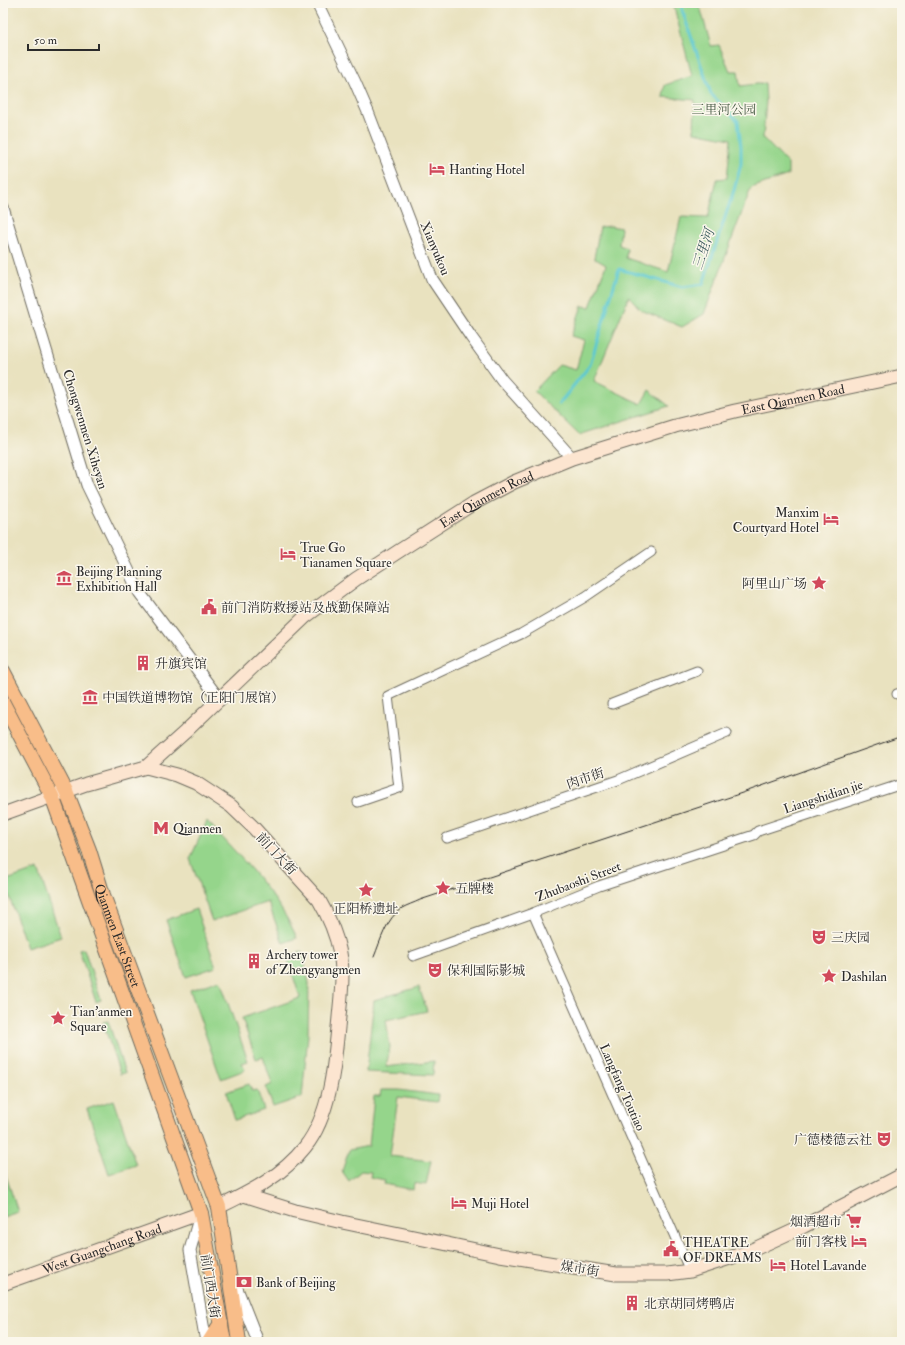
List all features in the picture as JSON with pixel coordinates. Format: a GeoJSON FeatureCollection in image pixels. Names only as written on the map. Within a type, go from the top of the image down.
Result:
{"type":"FeatureCollection","features":[{"type":"Feature","properties":{"kind":"main road","name":"East Qianmen Road"},"geometry":{"type":"LineString","coordinates":[[146,767],[220,700],[305,617],[356,579],[474,503],[514,482],[572,458],[675,426],[735,411],[902,376]]}},
{"type":"Feature","properties":{"kind":"main road","name":"Qianmen East Street"},"geometry":{"type":"LineString","coordinates":[[3,671],[66,791],[89,850],[106,902],[219,1207],[239,1342]]}},
{"type":"Feature","properties":{"kind":"main road","name":"Qianmen East Street"},"geometry":{"type":"LineString","coordinates":[[3,703],[52,796],[201,1213],[224,1342]]}},
{"type":"Feature","properties":{"kind":"main road"},"geometry":{"type":"LineString","coordinates":[[3,814],[66,791],[146,767]]}},
{"type":"Feature","properties":{"kind":"main road","name":"前门大街"},"geometry":{"type":"LineString","coordinates":[[146,767],[177,775],[196,783],[218,796],[231,806],[253,827],[314,894],[327,914],[334,929],[340,954],[342,993],[335,1060],[326,1102],[318,1125],[306,1146],[290,1164],[274,1177],[244,1195]]}},
{"type":"Feature","properties":{"kind":"main road","name":"煤市街"},"geometry":{"type":"LineString","coordinates":[[244,1195],[295,1211],[500,1255],[616,1274],[667,1274],[690,1271],[748,1252],[804,1226],[902,1175]]}},
{"type":"Feature","properties":{"kind":"main road"},"geometry":{"type":"LineString","coordinates":[[201,1213],[219,1207],[244,1195]]}},
{"type":"Feature","properties":{"kind":"main road","name":"West Guangchang Road"},"geometry":{"type":"LineString","coordinates":[[3,1284],[201,1213]]}},
{"type":"Feature","properties":{"kind":"main road"},"geometry":{"type":"LineString","coordinates":[[209,1342],[221,1323]]}},
{"type":"Feature","properties":{"kind":"street","name":"Xianyukou"},"geometry":{"type":"LineString","coordinates":[[317,3],[368,112],[432,279],[502,380],[572,458]]}},
{"type":"Feature","properties":{"kind":"street","name":"Chongwenmen Xiheyan"},"geometry":{"type":"LineString","coordinates":[[3,208],[87,485],[139,592],[220,700]]}},
{"type":"Feature","properties":{"kind":"street"},"geometry":{"type":"LineString","coordinates":[[358,802],[399,788],[388,696],[520,634],[584,596],[651,552]]}},
{"type":"Feature","properties":{"kind":"street"},"geometry":{"type":"LineString","coordinates":[[612,704],[697,671]]}},
{"type":"Feature","properties":{"kind":"street","name":"肉市街"},"geometry":{"type":"LineString","coordinates":[[448,838],[618,780],[727,733]]}},
{"type":"Feature","properties":{"kind":"street","name":"Liangshidian jie"},"geometry":{"type":"LineString","coordinates":[[754,835],[758,830],[902,784]]}},
{"type":"Feature","properties":{"kind":"street","name":"Zhubaoshi Street"},"geometry":{"type":"LineString","coordinates":[[413,956],[533,913],[599,886],[754,835]]}},
{"type":"Feature","properties":{"kind":"street","name":"Langfang Toutiao"},"geometry":{"type":"LineString","coordinates":[[533,913],[690,1271]]}},
{"type":"Feature","properties":{"kind":"street","name":"前门西大街"},"geometry":{"type":"LineString","coordinates":[[201,1213],[190,1250],[206,1342]]}},
{"type":"Feature","properties":{"kind":"street","name":"前门西大街"},"geometry":{"type":"LineString","coordinates":[[227,1264],[258,1342]]}},
{"type":"Feature","properties":{"kind":"green space","name":"三里河公园"},"geometry":{"type":"Polygon","coordinates":[[[673,3],[699,3],[711,46],[719,45],[730,71],[738,71],[740,86],[765,83],[766,101],[763,138],[788,164],[788,175],[751,188],[704,314],[682,327],[641,310],[629,296],[594,381],[641,404],[649,390],[669,406],[579,435],[534,391],[559,365],[576,370],[584,340],[571,336],[582,306],[590,307],[606,265],[594,258],[600,227],[611,226],[621,228],[619,245],[627,248],[626,258],[668,272],[681,217],[708,218],[717,179],[727,178],[731,139],[694,132],[695,100],[663,97],[665,85],[692,76],[673,3]]]}},
{"type":"Feature","properties":{"kind":"green space"},"geometry":{"type":"Polygon","coordinates":[[[207,821],[257,876],[279,906],[297,938],[283,943],[268,902],[212,921],[190,859],[207,821]]]}},
{"type":"Feature","properties":{"kind":"green space"},"geometry":{"type":"Polygon","coordinates":[[[38,869],[61,937],[27,948],[4,881],[38,869]]]}},
{"type":"Feature","properties":{"kind":"green space"},"geometry":{"type":"Polygon","coordinates":[[[196,909],[216,967],[186,977],[166,920],[196,909]]]}},
{"type":"Feature","properties":{"kind":"green space"},"geometry":{"type":"Polygon","coordinates":[[[84,949],[101,1000],[96,1002],[79,950],[84,949]]]}},
{"type":"Feature","properties":{"kind":"green space"},"geometry":{"type":"Polygon","coordinates":[[[302,952],[309,983],[308,1035],[302,1097],[273,1107],[266,1087],[272,1084],[263,1057],[256,1059],[242,1018],[300,998],[287,956],[302,952]]]}},
{"type":"Feature","properties":{"kind":"green space"},"geometry":{"type":"Polygon","coordinates":[[[220,980],[248,1061],[242,1063],[245,1070],[221,1079],[190,990],[220,980]]]}},
{"type":"Feature","properties":{"kind":"green space"},"geometry":{"type":"Polygon","coordinates":[[[419,987],[427,1011],[386,1020],[390,1047],[386,1067],[434,1061],[433,1075],[366,1072],[374,1000],[419,987]]]}},
{"type":"Feature","properties":{"kind":"green space"},"geometry":{"type":"Polygon","coordinates":[[[108,1021],[125,1073],[120,1074],[103,1022],[108,1021]]]}},
{"type":"Feature","properties":{"kind":"green space"},"geometry":{"type":"Polygon","coordinates":[[[249,1084],[252,1091],[257,1090],[264,1110],[235,1120],[226,1092],[249,1084]]]}},
{"type":"Feature","properties":{"kind":"green space"},"geometry":{"type":"Polygon","coordinates":[[[381,1090],[399,1090],[438,1095],[437,1102],[398,1097],[390,1156],[431,1161],[426,1185],[414,1183],[413,1190],[384,1184],[385,1180],[370,1177],[371,1172],[361,1171],[349,1181],[342,1171],[349,1150],[369,1146],[374,1096],[380,1096],[381,1090]]]}},
{"type":"Feature","properties":{"kind":"green space"},"geometry":{"type":"Polygon","coordinates":[[[114,1100],[136,1165],[109,1174],[87,1109],[114,1100]]]}},
{"type":"Feature","properties":{"kind":"green space"},"geometry":{"type":"Polygon","coordinates":[[[3,1167],[18,1212],[3,1217],[3,1167]]]}},
{"type":"Feature","properties":{"kind":"waterway","name":"三里河"},"geometry":{"type":"LineString","coordinates":[[559,404],[590,365],[619,269],[682,287],[703,284],[734,190],[741,164],[738,121],[711,94],[682,10],[682,3]]}},
{"type":"Feature","properties":{"kind":"tram line"},"geometry":{"type":"LineString","coordinates":[[374,957],[385,930],[396,913],[402,908],[420,900],[745,792],[902,736]]}},
{"type":"Feature","properties":{"kind":"place","name":"Hanting Hotel"},"geometry":{"type":"Point","coordinates":[437,169]}},
{"type":"Feature","properties":{"kind":"place","name":"Manxim Courtyard Hotel"},"geometry":{"type":"Point","coordinates":[831,519]}},
{"type":"Feature","properties":{"kind":"place","name":"True Go Tianamen Square"},"geometry":{"type":"Point","coordinates":[288,554]}},
{"type":"Feature","properties":{"kind":"place","name":"Beijing Planning Exhibition Hall"},"geometry":{"type":"Point","coordinates":[64,578]}},
{"type":"Feature","properties":{"kind":"place","name":"阿里山广场"},"geometry":{"type":"Point","coordinates":[819,583]}},
{"type":"Feature","properties":{"kind":"place","name":"前门消防救援站及战勤保障站"},"geometry":{"type":"Point","coordinates":[209,607]}},
{"type":"Feature","properties":{"kind":"place","name":"升旗宾馆"},"geometry":{"type":"Point","coordinates":[143,663]}},
{"type":"Feature","properties":{"kind":"place","name":"中国铁道博物馆（正阳门展馆）"},"geometry":{"type":"Point","coordinates":[90,697]}},
{"type":"Feature","properties":{"kind":"place","name":"Qianmen"},"geometry":{"type":"Point","coordinates":[161,828]}},
{"type":"Feature","properties":{"kind":"place","name":"五牌楼"},"geometry":{"type":"Point","coordinates":[443,888]}},
{"type":"Feature","properties":{"kind":"place","name":"正阳桥遗址"},"geometry":{"type":"Point","coordinates":[366,890]}},
{"type":"Feature","properties":{"kind":"place","name":"三庆园"},"geometry":{"type":"Point","coordinates":[819,937]}},
{"type":"Feature","properties":{"kind":"place","name":"Archery tower of Zhengyangmen"},"geometry":{"type":"Point","coordinates":[254,961]}},
{"type":"Feature","properties":{"kind":"place","name":"保利国际影城"},"geometry":{"type":"Point","coordinates":[435,970]}},
{"type":"Feature","properties":{"kind":"place","name":"Dashilan"},"geometry":{"type":"Point","coordinates":[829,976]}},
{"type":"Feature","properties":{"kind":"place","name":"Tian'anmen Square"},"geometry":{"type":"Point","coordinates":[58,1018]}},
{"type":"Feature","properties":{"kind":"place","name":"广德楼德云社"},"geometry":{"type":"Point","coordinates":[884,1139]}},
{"type":"Feature","properties":{"kind":"place","name":"Muji Hotel"},"geometry":{"type":"Point","coordinates":[459,1203]}},
{"type":"Feature","properties":{"kind":"place","name":"烟酒超市"},"geometry":{"type":"Point","coordinates":[854,1221]}},
{"type":"Feature","properties":{"kind":"place","name":"前门客栈"},"geometry":{"type":"Point","coordinates":[859,1241]}},
{"type":"Feature","properties":{"kind":"place","name":"THEATRE OF DREAMS"},"geometry":{"type":"Point","coordinates":[671,1249]}},
{"type":"Feature","properties":{"kind":"place","name":"Hotel Lavande"},"geometry":{"type":"Point","coordinates":[778,1265]}},
{"type":"Feature","properties":{"kind":"place","name":"Bank of Beijing"},"geometry":{"type":"Point","coordinates":[244,1282]}},
{"type":"Feature","properties":{"kind":"place","name":"北京胡同烤鸭店"},"geometry":{"type":"Point","coordinates":[632,1303]}}]}
